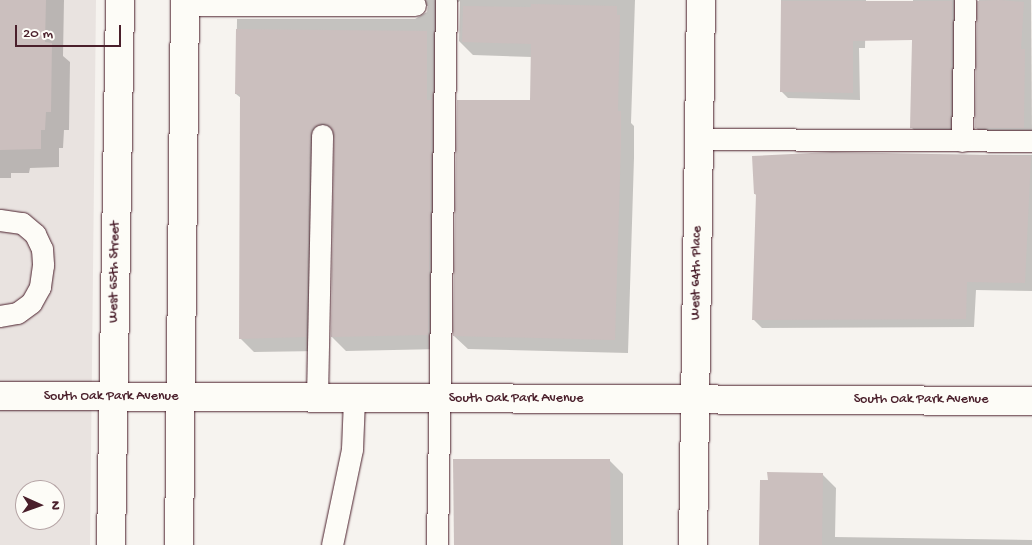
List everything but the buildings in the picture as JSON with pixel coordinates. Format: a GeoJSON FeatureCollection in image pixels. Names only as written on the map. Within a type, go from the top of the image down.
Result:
{"type":"FeatureCollection","features":[{"type":"Feature","properties":{"kind":"street","name":"West 65th Street"},"geometry":{"type":"LineString","coordinates":[[111,545],[120,0]]}},
{"type":"Feature","properties":{"kind":"street","name":"West 64th Place"},"geometry":{"type":"LineString","coordinates":[[694,545],[701,0]]}},
{"type":"Feature","properties":{"kind":"street"},"geometry":{"type":"LineString","coordinates":[[179,545],[185,2]]}},
{"type":"Feature","properties":{"kind":"street","name":"South Oak Park Avenue"},"geometry":{"type":"LineString","coordinates":[[0,396],[439,400],[695,398],[1032,401]]}},
{"type":"Feature","properties":{"kind":"lane"},"geometry":{"type":"LineString","coordinates":[[437,545],[446,0]]}},
{"type":"Feature","properties":{"kind":"lane"},"geometry":{"type":"LineString","coordinates":[[962,141],[965,0]]}},
{"type":"Feature","properties":{"kind":"lane"},"geometry":{"type":"LineString","coordinates":[[185,2],[415,5]]}},
{"type":"Feature","properties":{"kind":"lane"},"geometry":{"type":"LineString","coordinates":[[318,399],[322,135]]}},
{"type":"Feature","properties":{"kind":"lane"},"geometry":{"type":"LineString","coordinates":[[699,139],[1032,141]]}},
{"type":"Feature","properties":{"kind":"lane"},"geometry":{"type":"LineString","coordinates":[[0,220],[22,223],[35,234],[42,249],[43,265],[40,287],[31,302],[17,313],[0,316]]}},
{"type":"Feature","properties":{"kind":"lane"},"geometry":{"type":"LineString","coordinates":[[332,545],[352,449],[354,399]]}},
{"type":"Feature","properties":{"kind":"shaded area"},"geometry":{"type":"Polygon","coordinates":[[[0,0],[96,0],[90,545],[0,545],[0,0]]]}}]}
